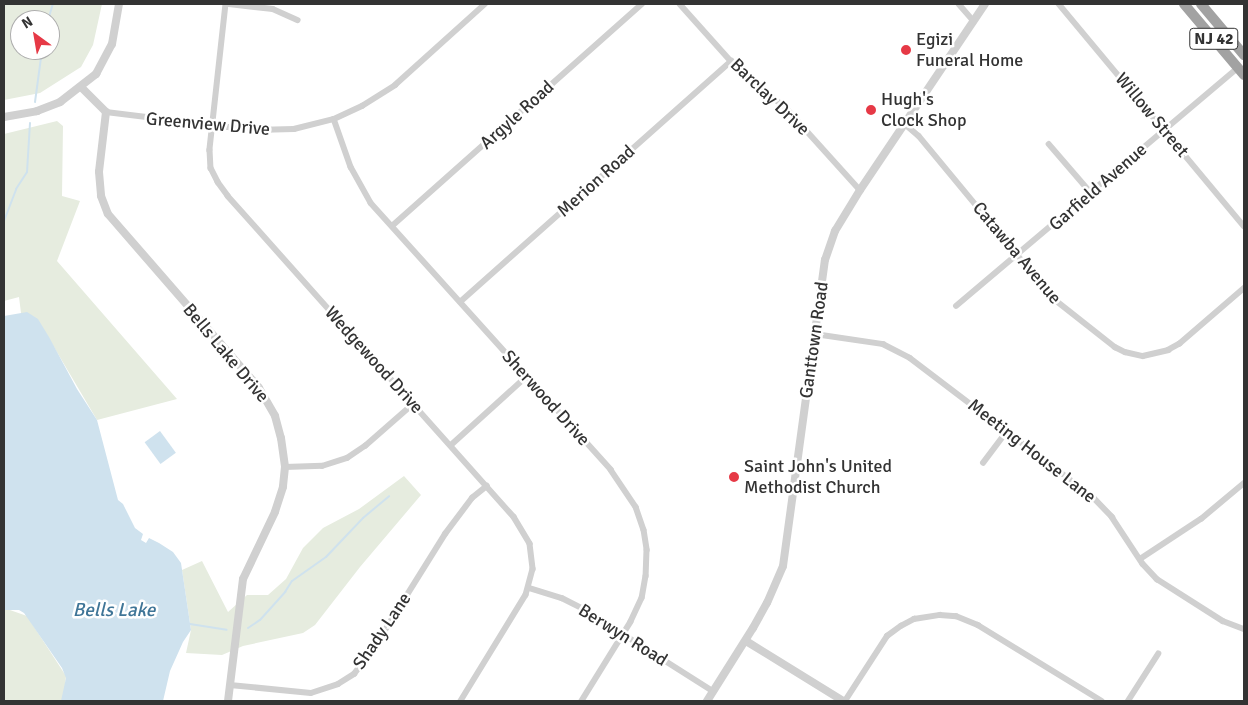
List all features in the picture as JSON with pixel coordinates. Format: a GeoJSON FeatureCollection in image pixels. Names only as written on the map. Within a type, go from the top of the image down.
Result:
{"type":"FeatureCollection","features":[{"type":"Feature","properties":{"kind":"highway","name":"NJ 42"},"geometry":{"type":"LineString","coordinates":[[1184,4],[1241,72]]}},
{"type":"Feature","properties":{"kind":"highway","name":"NJ 42"},"geometry":{"type":"LineString","coordinates":[[1201,4],[1244,55]]}},
{"type":"Feature","properties":{"kind":"street"},"geometry":{"type":"LineString","coordinates":[[4,117],[51,106],[82,88],[96,74],[107,56],[114,35],[119,4]]}},
{"type":"Feature","properties":{"kind":"street"},"geometry":{"type":"LineString","coordinates":[[228,4],[273,9],[298,20]]}},
{"type":"Feature","properties":{"kind":"street","name":"Wedgewood Drive"},"geometry":{"type":"LineString","coordinates":[[228,4],[212,126],[210,160],[214,175],[222,189],[514,517],[527,537],[533,561],[529,588],[519,608],[461,701]]}},
{"type":"Feature","properties":{"kind":"street","name":"Greenview Drive"},"geometry":{"type":"LineString","coordinates":[[106,112],[252,130],[278,130],[308,126],[334,119],[362,106],[395,85],[485,4]]}},
{"type":"Feature","properties":{"kind":"street","name":"Argyle Road"},"geometry":{"type":"LineString","coordinates":[[392,226],[642,4]]}},
{"type":"Feature","properties":{"kind":"street","name":"Barclay Drive"},"geometry":{"type":"LineString","coordinates":[[680,4],[731,61],[788,110],[860,190]]}},
{"type":"Feature","properties":{"kind":"street"},"geometry":{"type":"LineString","coordinates":[[959,4],[974,21]]}},
{"type":"Feature","properties":{"kind":"street","name":"Ganttown Road"},"geometry":{"type":"LineString","coordinates":[[707,701],[746,641],[767,603],[783,566],[825,260],[835,231],[860,190],[986,4]]}},
{"type":"Feature","properties":{"kind":"street","name":"Willow Street"},"geometry":{"type":"LineString","coordinates":[[1059,4],[1244,226]]}},
{"type":"Feature","properties":{"kind":"street","name":"Merion Road"},"geometry":{"type":"LineString","coordinates":[[460,302],[731,61]]}},
{"type":"Feature","properties":{"kind":"street","name":"Garfield Avenue"},"geometry":{"type":"LineString","coordinates":[[956,306],[1092,194],[1164,130],[1241,72]]}},
{"type":"Feature","properties":{"kind":"street"},"geometry":{"type":"LineString","coordinates":[[82,88],[106,112]]}},
{"type":"Feature","properties":{"kind":"street","name":"Bells Lake Drive"},"geometry":{"type":"LineString","coordinates":[[106,112],[100,179],[101,196],[108,214],[259,388],[278,425],[285,467],[278,506],[243,579],[228,701]]}},
{"type":"Feature","properties":{"kind":"street","name":"Sherwood Drive"},"geometry":{"type":"LineString","coordinates":[[334,119],[361,190],[615,476],[632,497],[641,518],[646,540],[646,576],[638,609],[582,701]]}},
{"type":"Feature","properties":{"kind":"street","name":"Catawba Avenue"},"geometry":{"type":"LineString","coordinates":[[905,124],[919,136],[1062,307],[1115,347],[1133,355],[1157,354],[1179,344],[1244,288]]}},
{"type":"Feature","properties":{"kind":"street"},"geometry":{"type":"LineString","coordinates":[[1049,144],[1092,194]]}},
{"type":"Feature","properties":{"kind":"street","name":"Meeting House Lane"},"geometry":{"type":"LineString","coordinates":[[816,334],[873,342],[892,347],[916,362],[1098,501],[1112,517],[1140,559],[1154,576],[1165,585],[1223,621],[1244,629]]}},
{"type":"Feature","properties":{"kind":"street"},"geometry":{"type":"LineString","coordinates":[[451,445],[526,377]]}},
{"type":"Feature","properties":{"kind":"street"},"geometry":{"type":"LineString","coordinates":[[285,467],[322,466],[346,458],[365,446],[413,404]]}},
{"type":"Feature","properties":{"kind":"street"},"geometry":{"type":"LineString","coordinates":[[983,463],[1007,431]]}},
{"type":"Feature","properties":{"kind":"street"},"geometry":{"type":"LineString","coordinates":[[1140,559],[1201,519],[1244,483]]}},
{"type":"Feature","properties":{"kind":"street","name":"Shady Lane"},"geometry":{"type":"LineString","coordinates":[[230,685],[311,693],[338,684],[354,674],[372,651],[449,528],[472,498],[487,486]]}},
{"type":"Feature","properties":{"kind":"street","name":"Berwyn Road"},"geometry":{"type":"LineString","coordinates":[[529,588],[569,602],[713,691]]}},
{"type":"Feature","properties":{"kind":"street"},"geometry":{"type":"LineString","coordinates":[[746,641],[844,701],[887,636],[914,619],[940,615],[956,616],[978,625],[1102,701]]}},
{"type":"Feature","properties":{"kind":"street"},"geometry":{"type":"LineString","coordinates":[[1128,701],[1158,654]]}},
{"type":"Feature","properties":{"kind":"shaded area"},"geometry":{"type":"Polygon","coordinates":[[[4,4],[102,4],[93,45],[81,67],[40,93],[4,100],[4,4]]]}},
{"type":"Feature","properties":{"kind":"shaded area"},"geometry":{"type":"Polygon","coordinates":[[[57,121],[63,126],[62,196],[80,201],[57,261],[177,399],[97,420],[38,320],[21,313],[19,297],[4,301],[4,134],[57,121]]]}},
{"type":"Feature","properties":{"kind":"shaded area"},"geometry":{"type":"Polygon","coordinates":[[[404,476],[421,495],[360,567],[315,625],[303,633],[243,646],[222,655],[186,653],[191,630],[182,570],[202,561],[228,612],[247,595],[268,595],[286,579],[303,548],[323,528],[359,509],[404,476]]]}},
{"type":"Feature","properties":{"kind":"shaded area"},"geometry":{"type":"Polygon","coordinates":[[[7,609],[27,616],[66,676],[64,701],[4,701],[4,610],[7,609]]]}},
{"type":"Feature","properties":{"kind":"water","name":"Bells Lake"},"geometry":{"type":"Polygon","coordinates":[[[27,312],[38,319],[77,389],[97,420],[118,500],[123,504],[135,528],[143,534],[141,540],[146,543],[149,538],[159,543],[173,552],[181,563],[191,630],[183,642],[170,671],[163,701],[61,701],[66,678],[62,668],[24,613],[19,610],[4,610],[4,316],[27,312]]]}},
{"type":"Feature","properties":{"kind":"water"},"geometry":{"type":"Polygon","coordinates":[[[160,431],[176,453],[160,464],[145,442],[160,431]]]}},
{"type":"Feature","properties":{"kind":"waterway"},"geometry":{"type":"LineString","coordinates":[[51,10],[53,4]]}},
{"type":"Feature","properties":{"kind":"waterway"},"geometry":{"type":"LineString","coordinates":[[35,102],[41,60]]}},
{"type":"Feature","properties":{"kind":"waterway"},"geometry":{"type":"LineString","coordinates":[[4,221],[16,189],[27,172],[30,123]]}},
{"type":"Feature","properties":{"kind":"waterway"},"geometry":{"type":"LineString","coordinates":[[248,628],[260,620],[285,592],[292,581],[326,557],[363,518],[389,496]]}},
{"type":"Feature","properties":{"kind":"waterway"},"geometry":{"type":"LineString","coordinates":[[190,624],[227,630]]}},
{"type":"Feature","properties":{"kind":"place","name":"Egizi Funeral Home"},"geometry":{"type":"Point","coordinates":[906,50]}},
{"type":"Feature","properties":{"kind":"place","name":"Hugh's Clock Shop"},"geometry":{"type":"Point","coordinates":[871,110]}},
{"type":"Feature","properties":{"kind":"place","name":"Saint John's United Methodist Church"},"geometry":{"type":"Point","coordinates":[734,477]}}]}
